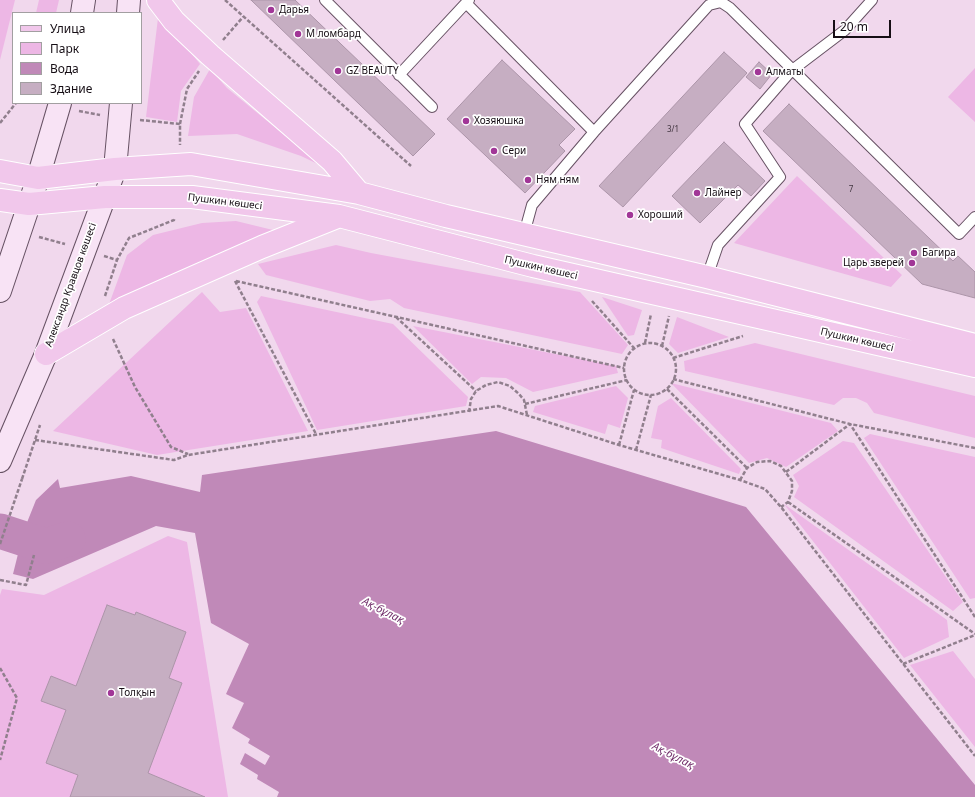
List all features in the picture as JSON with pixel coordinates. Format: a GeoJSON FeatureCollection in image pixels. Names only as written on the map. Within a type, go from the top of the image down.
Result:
{"type":"FeatureCollection","features":[{"type":"Feature","properties":{"kind":"main road"},"geometry":{"type":"LineString","coordinates":[[82,12],[84,0]]}},
{"type":"Feature","properties":{"kind":"main road"},"geometry":{"type":"LineString","coordinates":[[128,12],[130,0]]}},
{"type":"Feature","properties":{"kind":"main road"},"geometry":{"type":"LineString","coordinates":[[158,0],[174,21],[210,55],[332,161],[359,193]]}},
{"type":"Feature","properties":{"kind":"main road"},"geometry":{"type":"LineString","coordinates":[[0,291],[38,178],[60,104]]}},
{"type":"Feature","properties":{"kind":"main road","name":"Александр Кравцов көшесі"},"geometry":{"type":"LineString","coordinates":[[0,461],[46,354],[115,169],[121,104]]}},
{"type":"Feature","properties":{"kind":"main road"},"geometry":{"type":"LineString","coordinates":[[0,171],[38,178],[115,169],[191,164],[359,193],[446,216],[706,278],[975,345]]}},
{"type":"Feature","properties":{"kind":"main road","name":"Пушкин көшесі"},"geometry":{"type":"LineString","coordinates":[[0,200],[29,204],[104,197],[192,197],[339,216],[533,266],[975,366]]}},
{"type":"Feature","properties":{"kind":"main road"},"geometry":{"type":"LineString","coordinates":[[46,354],[112,325],[262,246],[339,216]]}},
{"type":"Feature","properties":{"kind":"lane"},"geometry":{"type":"LineString","coordinates":[[325,0],[432,107]]}},
{"type":"Feature","properties":{"kind":"lane"},"geometry":{"type":"LineString","coordinates":[[706,278],[718,246],[780,177],[745,124],[791,71],[845,30],[872,0]]}},
{"type":"Feature","properties":{"kind":"lane"},"geometry":{"type":"LineString","coordinates":[[399,75],[467,2],[594,132]]}},
{"type":"Feature","properties":{"kind":"lane"},"geometry":{"type":"LineString","coordinates":[[524,234],[532,205],[594,132],[709,5],[721,2],[730,8],[791,71],[959,234],[975,217]]}},
{"type":"Feature","properties":{"kind":"path"},"geometry":{"type":"LineString","coordinates":[[225,0],[411,166]]}},
{"type":"Feature","properties":{"kind":"path"},"geometry":{"type":"LineString","coordinates":[[180,124],[187,90],[210,55],[243,16]]}},
{"type":"Feature","properties":{"kind":"path"},"geometry":{"type":"LineString","coordinates":[[0,123],[15,104]]}},
{"type":"Feature","properties":{"kind":"path"},"geometry":{"type":"LineString","coordinates":[[117,260],[102,303],[112,325],[111,337],[135,387],[171,447],[188,455]]}},
{"type":"Feature","properties":{"kind":"path"},"geometry":{"type":"LineString","coordinates":[[227,284],[235,281],[624,368]]}},
{"type":"Feature","properties":{"kind":"path"},"geometry":{"type":"LineString","coordinates":[[235,281],[316,434]]}},
{"type":"Feature","properties":{"kind":"path"},"geometry":{"type":"LineString","coordinates":[[589,297],[634,348]]}},
{"type":"Feature","properties":{"kind":"path"},"geometry":{"type":"LineString","coordinates":[[662,346],[671,310]]}},
{"type":"Feature","properties":{"kind":"path"},"geometry":{"type":"LineString","coordinates":[[645,343],[652,313]]}},
{"type":"Feature","properties":{"kind":"path"},"geometry":{"type":"LineString","coordinates":[[396,317],[476,391]]}},
{"type":"Feature","properties":{"kind":"path"},"geometry":{"type":"LineString","coordinates":[[673,358],[748,334]]}},
{"type":"Feature","properties":{"kind":"path"},"geometry":{"type":"LineString","coordinates":[[645,343],[662,346],[668,351],[676,366],[673,379],[667,389],[651,395],[642,394],[634,390],[627,380],[624,368],[626,359],[634,348],[645,343]]}},
{"type":"Feature","properties":{"kind":"path"},"geometry":{"type":"LineString","coordinates":[[673,379],[850,424],[975,448]]}},
{"type":"Feature","properties":{"kind":"path"},"geometry":{"type":"LineString","coordinates":[[525,404],[627,380]]}},
{"type":"Feature","properties":{"kind":"path"},"geometry":{"type":"LineString","coordinates":[[469,412],[471,399],[476,391],[486,385],[498,382],[510,386],[519,394],[525,404],[527,415]]}},
{"type":"Feature","properties":{"kind":"path"},"geometry":{"type":"LineString","coordinates":[[667,389],[747,468]]}},
{"type":"Feature","properties":{"kind":"path"},"geometry":{"type":"LineString","coordinates":[[619,445],[634,390]]}},
{"type":"Feature","properties":{"kind":"path"},"geometry":{"type":"LineString","coordinates":[[636,450],[651,395]]}},
{"type":"Feature","properties":{"kind":"path"},"geometry":{"type":"LineString","coordinates":[[35,440],[174,460],[188,455],[316,434],[469,412],[498,406],[619,445],[740,480],[766,489],[975,756]]}},
{"type":"Feature","properties":{"kind":"path"},"geometry":{"type":"LineString","coordinates":[[0,544],[42,420]]}},
{"type":"Feature","properties":{"kind":"path"},"geometry":{"type":"LineString","coordinates":[[786,472],[850,424]]}},
{"type":"Feature","properties":{"kind":"path"},"geometry":{"type":"LineString","coordinates":[[850,424],[975,618]]}},
{"type":"Feature","properties":{"kind":"path"},"geometry":{"type":"LineString","coordinates":[[740,480],[747,468],[757,462],[770,461],[781,466],[792,480],[792,491],[788,502],[781,507]]}},
{"type":"Feature","properties":{"kind":"path"},"geometry":{"type":"LineString","coordinates":[[788,502],[975,634]]}},
{"type":"Feature","properties":{"kind":"path"},"geometry":{"type":"LineString","coordinates":[[0,580],[26,585],[34,555]]}},
{"type":"Feature","properties":{"kind":"path"},"geometry":{"type":"LineString","coordinates":[[903,664],[975,634]]}},
{"type":"Feature","properties":{"kind":"path"},"geometry":{"type":"LineString","coordinates":[[0,668],[17,698],[0,760]]}},
{"type":"Feature","properties":{"kind":"green space"},"geometry":{"type":"Polygon","coordinates":[[[0,0],[15,0],[0,60],[0,0]]]}},
{"type":"Feature","properties":{"kind":"green space"},"geometry":{"type":"Polygon","coordinates":[[[39,0],[59,0],[56,12],[36,12],[39,0]]]}},
{"type":"Feature","properties":{"kind":"green space"},"geometry":{"type":"Polygon","coordinates":[[[158,18],[164,20],[200,64],[181,91],[177,122],[146,117],[158,18]]]}},
{"type":"Feature","properties":{"kind":"green space"},"geometry":{"type":"Polygon","coordinates":[[[975,68],[975,122],[948,97],[975,68]]]}},
{"type":"Feature","properties":{"kind":"green space"},"geometry":{"type":"Polygon","coordinates":[[[210,69],[227,88],[322,166],[301,156],[237,134],[188,136],[194,97],[210,69]]]}},
{"type":"Feature","properties":{"kind":"green space"},"geometry":{"type":"Polygon","coordinates":[[[797,176],[902,275],[891,287],[734,243],[797,176]]]}},
{"type":"Feature","properties":{"kind":"green space"},"geometry":{"type":"Polygon","coordinates":[[[236,221],[273,230],[108,307],[127,255],[153,235],[202,223],[236,221]]]}},
{"type":"Feature","properties":{"kind":"green space"},"geometry":{"type":"Polygon","coordinates":[[[336,245],[371,253],[580,292],[628,345],[622,354],[404,308],[390,299],[370,301],[266,275],[258,264],[336,245]]]}},
{"type":"Feature","properties":{"kind":"green space"},"geometry":{"type":"Polygon","coordinates":[[[202,292],[220,312],[246,308],[308,431],[157,455],[53,431],[202,292]]]}},
{"type":"Feature","properties":{"kind":"green space"},"geometry":{"type":"Polygon","coordinates":[[[261,296],[393,324],[468,397],[466,406],[317,430],[257,302],[261,296]]]}},
{"type":"Feature","properties":{"kind":"green space"},"geometry":{"type":"Polygon","coordinates":[[[602,297],[642,310],[634,335],[628,336],[602,297]]]}},
{"type":"Feature","properties":{"kind":"green space"},"geometry":{"type":"Polygon","coordinates":[[[677,317],[729,337],[678,353],[669,344],[677,317]]]}},
{"type":"Feature","properties":{"kind":"green space"},"geometry":{"type":"Polygon","coordinates":[[[413,326],[616,366],[618,373],[533,392],[506,378],[481,377],[472,384],[413,326]]]}},
{"type":"Feature","properties":{"kind":"green space"},"geometry":{"type":"Polygon","coordinates":[[[755,343],[975,396],[975,438],[874,413],[867,403],[856,398],[843,398],[834,405],[685,371],[684,361],[755,343]]]}},
{"type":"Feature","properties":{"kind":"green space"},"geometry":{"type":"Polygon","coordinates":[[[671,383],[831,423],[838,431],[786,467],[767,458],[749,463],[671,383]]]}},
{"type":"Feature","properties":{"kind":"green space"},"geometry":{"type":"Polygon","coordinates":[[[616,386],[628,398],[620,428],[608,424],[605,434],[533,412],[535,406],[616,386]]]}},
{"type":"Feature","properties":{"kind":"green space"},"geometry":{"type":"Polygon","coordinates":[[[671,398],[741,469],[739,474],[661,448],[662,440],[651,438],[658,406],[671,398]]]}},
{"type":"Feature","properties":{"kind":"green space"},"geometry":{"type":"Polygon","coordinates":[[[870,434],[975,457],[975,598],[970,599],[864,438],[870,434]]]}},
{"type":"Feature","properties":{"kind":"green space"},"geometry":{"type":"Polygon","coordinates":[[[843,441],[854,443],[963,602],[953,611],[794,497],[799,486],[793,475],[843,441]]]}},
{"type":"Feature","properties":{"kind":"green space"},"geometry":{"type":"Polygon","coordinates":[[[784,504],[947,620],[949,637],[904,658],[784,504]]]}},
{"type":"Feature","properties":{"kind":"green space"},"geometry":{"type":"Polygon","coordinates":[[[168,536],[187,542],[228,797],[0,797],[0,595],[2,589],[44,595],[168,536]]]}},
{"type":"Feature","properties":{"kind":"green space"},"geometry":{"type":"Polygon","coordinates":[[[953,651],[975,679],[975,747],[910,665],[953,651]]]}},
{"type":"Feature","properties":{"kind":"water"},"geometry":{"type":"Polygon","coordinates":[[[496,431],[746,507],[975,785],[975,797],[277,797],[279,792],[257,779],[258,775],[240,764],[245,753],[265,765],[270,756],[248,743],[250,739],[232,728],[244,703],[226,694],[249,644],[211,623],[195,533],[156,526],[33,579],[13,574],[24,530],[36,500],[58,479],[60,488],[131,476],[200,492],[202,475],[496,431]]]}},
{"type":"Feature","properties":{"kind":"building"},"geometry":{"type":"Polygon","coordinates":[[[251,0],[295,0],[435,134],[413,156],[251,0]]]}},
{"type":"Feature","properties":{"kind":"building"},"geometry":{"type":"Polygon","coordinates":[[[724,52],[747,73],[623,207],[599,186],[724,52]]]}},
{"type":"Feature","properties":{"kind":"building"},"geometry":{"type":"Polygon","coordinates":[[[502,60],[575,129],[559,145],[565,151],[525,193],[447,119],[502,60]]]}},
{"type":"Feature","properties":{"kind":"building"},"geometry":{"type":"Polygon","coordinates":[[[759,62],[772,74],[760,89],[746,77],[759,62]]]}},
{"type":"Feature","properties":{"kind":"building"},"geometry":{"type":"Polygon","coordinates":[[[789,104],[953,261],[958,256],[975,272],[975,298],[922,284],[763,131],[789,104]]]}},
{"type":"Feature","properties":{"kind":"building"},"geometry":{"type":"Polygon","coordinates":[[[724,142],[765,181],[751,196],[738,185],[700,223],[672,196],[724,142]]]}},
{"type":"Feature","properties":{"kind":"building","name":"Толқын"},"geometry":{"type":"Polygon","coordinates":[[[107,605],[135,615],[136,612],[186,632],[169,678],[182,683],[148,773],[205,797],[70,797],[78,775],[46,763],[66,710],[41,701],[51,676],[76,686],[107,605]]]}},
{"type":"Feature","properties":{"kind":"waterway","name":"Ақ-бұлақ"},"geometry":{"type":"LineString","coordinates":[[0,531],[46,546],[68,539]]}},
{"type":"Feature","properties":{"kind":"place","name":"Дарья"},"geometry":{"type":"Point","coordinates":[271,10]}},
{"type":"Feature","properties":{"kind":"place","name":"М ломбард"},"geometry":{"type":"Point","coordinates":[298,34]}},
{"type":"Feature","properties":{"kind":"place","name":"GZ BEAUTY"},"geometry":{"type":"Point","coordinates":[338,71]}},
{"type":"Feature","properties":{"kind":"place","name":"Алматы"},"geometry":{"type":"Point","coordinates":[758,72]}},
{"type":"Feature","properties":{"kind":"place","name":"Хозяюшка"},"geometry":{"type":"Point","coordinates":[466,121]}},
{"type":"Feature","properties":{"kind":"place","name":"Сери"},"geometry":{"type":"Point","coordinates":[494,151]}},
{"type":"Feature","properties":{"kind":"place","name":"Ням ням"},"geometry":{"type":"Point","coordinates":[528,180]}},
{"type":"Feature","properties":{"kind":"place","name":"Лайнер"},"geometry":{"type":"Point","coordinates":[697,193]}},
{"type":"Feature","properties":{"kind":"place","name":"Хороший"},"geometry":{"type":"Point","coordinates":[630,215]}},
{"type":"Feature","properties":{"kind":"place","name":"Багира"},"geometry":{"type":"Point","coordinates":[914,253]}},
{"type":"Feature","properties":{"kind":"place","name":"Царь зверей"},"geometry":{"type":"Point","coordinates":[912,263]}},
{"type":"Feature","properties":{"kind":"place","name":"Толқын"},"geometry":{"type":"Point","coordinates":[111,693]}}]}
